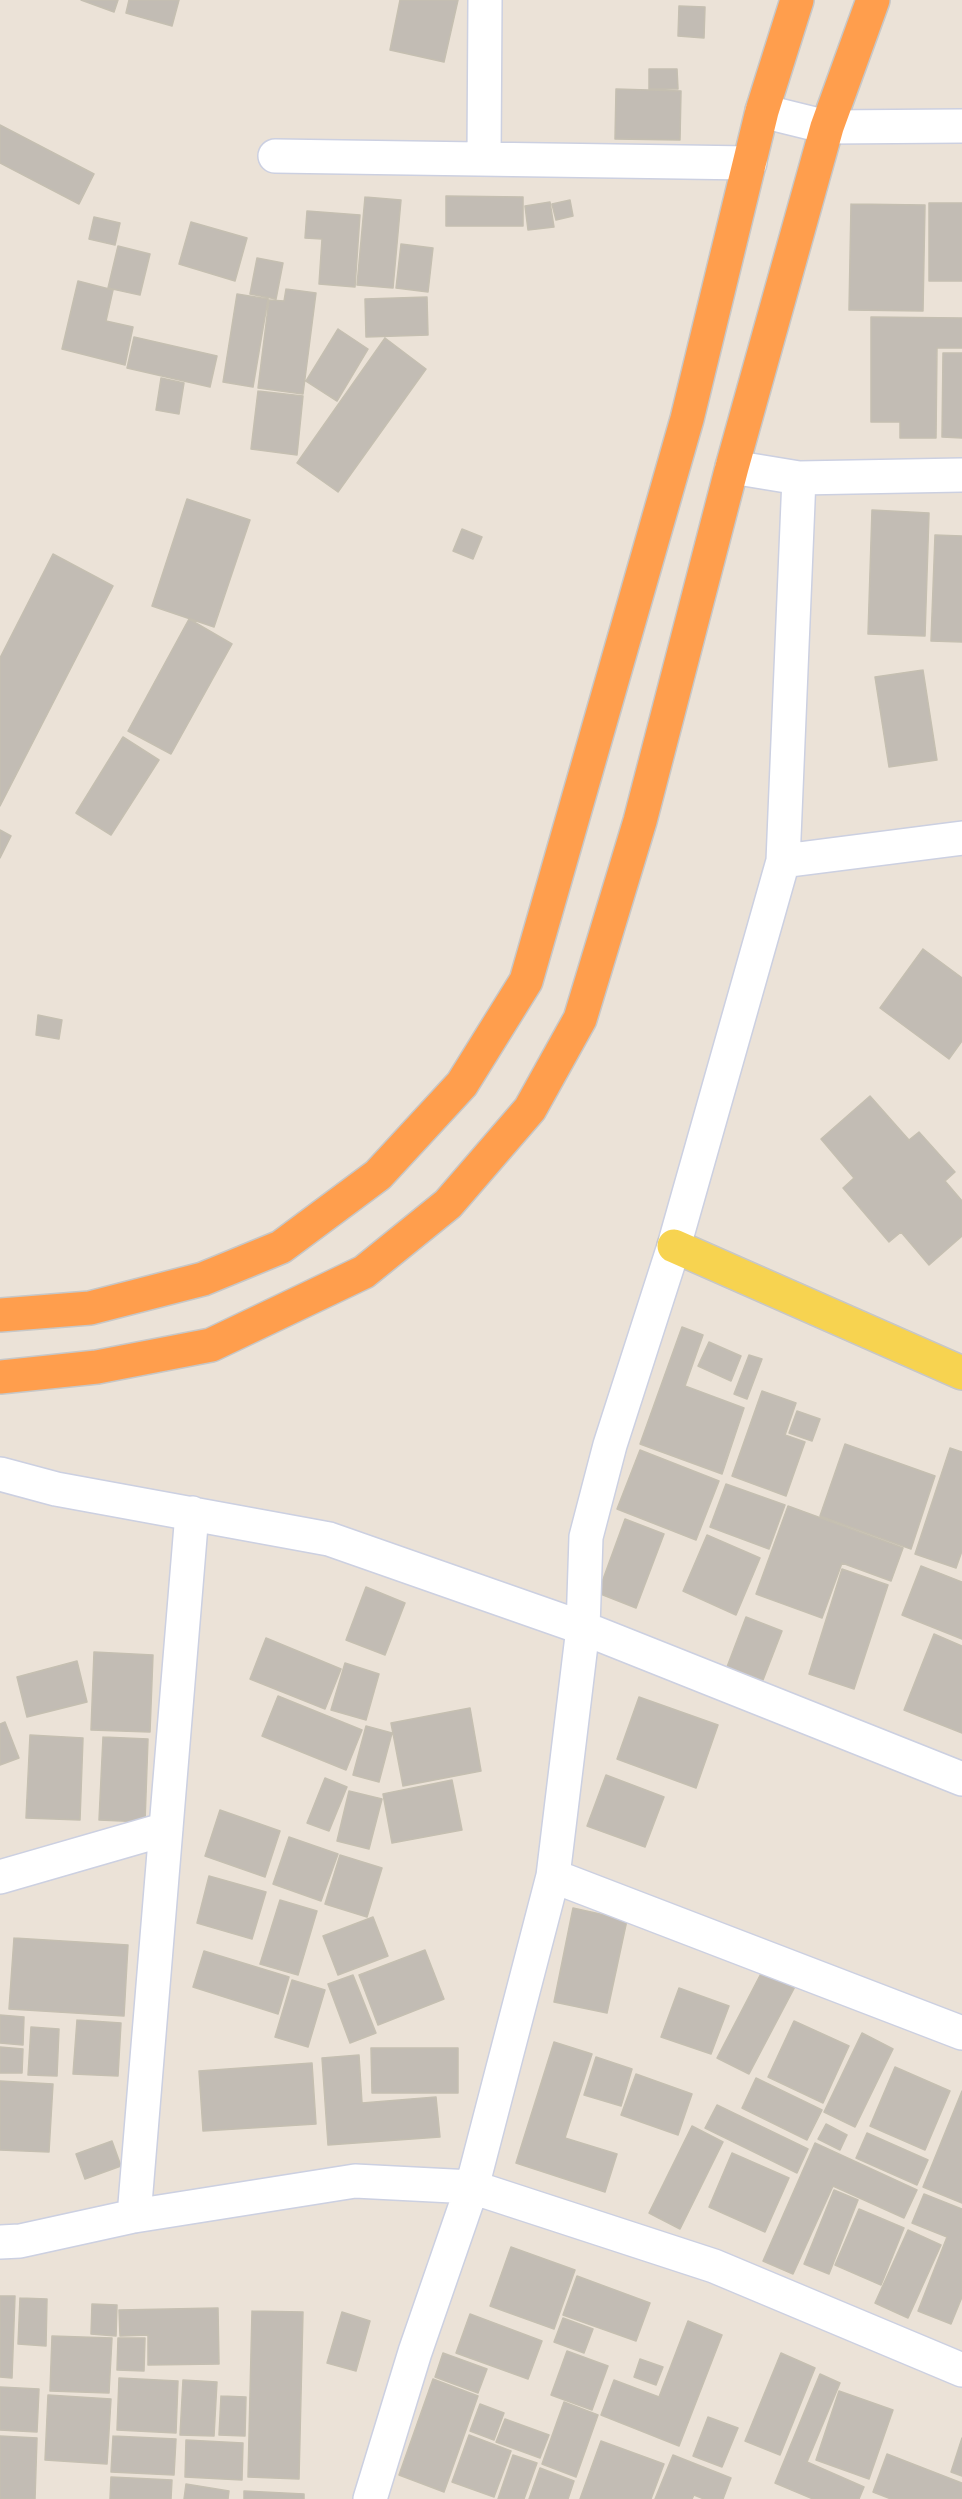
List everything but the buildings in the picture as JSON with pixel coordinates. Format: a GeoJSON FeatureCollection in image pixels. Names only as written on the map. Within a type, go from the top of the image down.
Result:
{"type":"FeatureCollection","features":[{"type":"Feature","properties":{"kind":"highway"},"geometry":{"type":"LineString","coordinates":[[0,1315],[90,1308],[203,1279],[281,1247],[378,1175],[462,1084],[526,981],[687,419],[762,111],[796,0]]}},
{"type":"Feature","properties":{"kind":"highway"},"geometry":{"type":"LineString","coordinates":[[0,1377],[97,1367],[211,1345],[364,1272],[448,1204],[530,1108],[580,1019],[640,821],[732,467],[827,127],[873,0]]}},
{"type":"Feature","properties":{"kind":"main road"},"geometry":{"type":"LineString","coordinates":[[674,1246],[962,1373]]}},
{"type":"Feature","properties":{"kind":"street"},"geometry":{"type":"LineString","coordinates":[[484,158],[485,0]]}},
{"type":"Feature","properties":{"kind":"street"},"geometry":{"type":"LineString","coordinates":[[762,111],[827,127],[962,126]]}},
{"type":"Feature","properties":{"kind":"street"},"geometry":{"type":"LineString","coordinates":[[274,156],[750,163]]}},
{"type":"Feature","properties":{"kind":"street"},"geometry":{"type":"LineString","coordinates":[[732,467],[799,478],[962,475]]}},
{"type":"Feature","properties":{"kind":"street"},"geometry":{"type":"LineString","coordinates":[[375,2498],[415,2352],[472,2187],[553,1876],[583,1628],[586,1537],[610,1445],[674,1246],[783,861],[799,478]]}},
{"type":"Feature","properties":{"kind":"street"},"geometry":{"type":"LineString","coordinates":[[783,861],[962,838]]}},
{"type":"Feature","properties":{"kind":"street"},"geometry":{"type":"LineString","coordinates":[[0,1474],[56,1489],[329,1539],[583,1628],[962,1779]]}},
{"type":"Feature","properties":{"kind":"street"},"geometry":{"type":"LineString","coordinates":[[134,2216],[192,1513]]}},
{"type":"Feature","properties":{"kind":"street"},"geometry":{"type":"LineString","coordinates":[[0,1878],[166,1829]]}},
{"type":"Feature","properties":{"kind":"street"},"geometry":{"type":"LineString","coordinates":[[553,1876],[962,2033]]}},
{"type":"Feature","properties":{"kind":"street"},"geometry":{"type":"LineString","coordinates":[[0,2242],[20,2241],[134,2216],[355,2181],[472,2187],[714,2266],[962,2370]]}}]}
